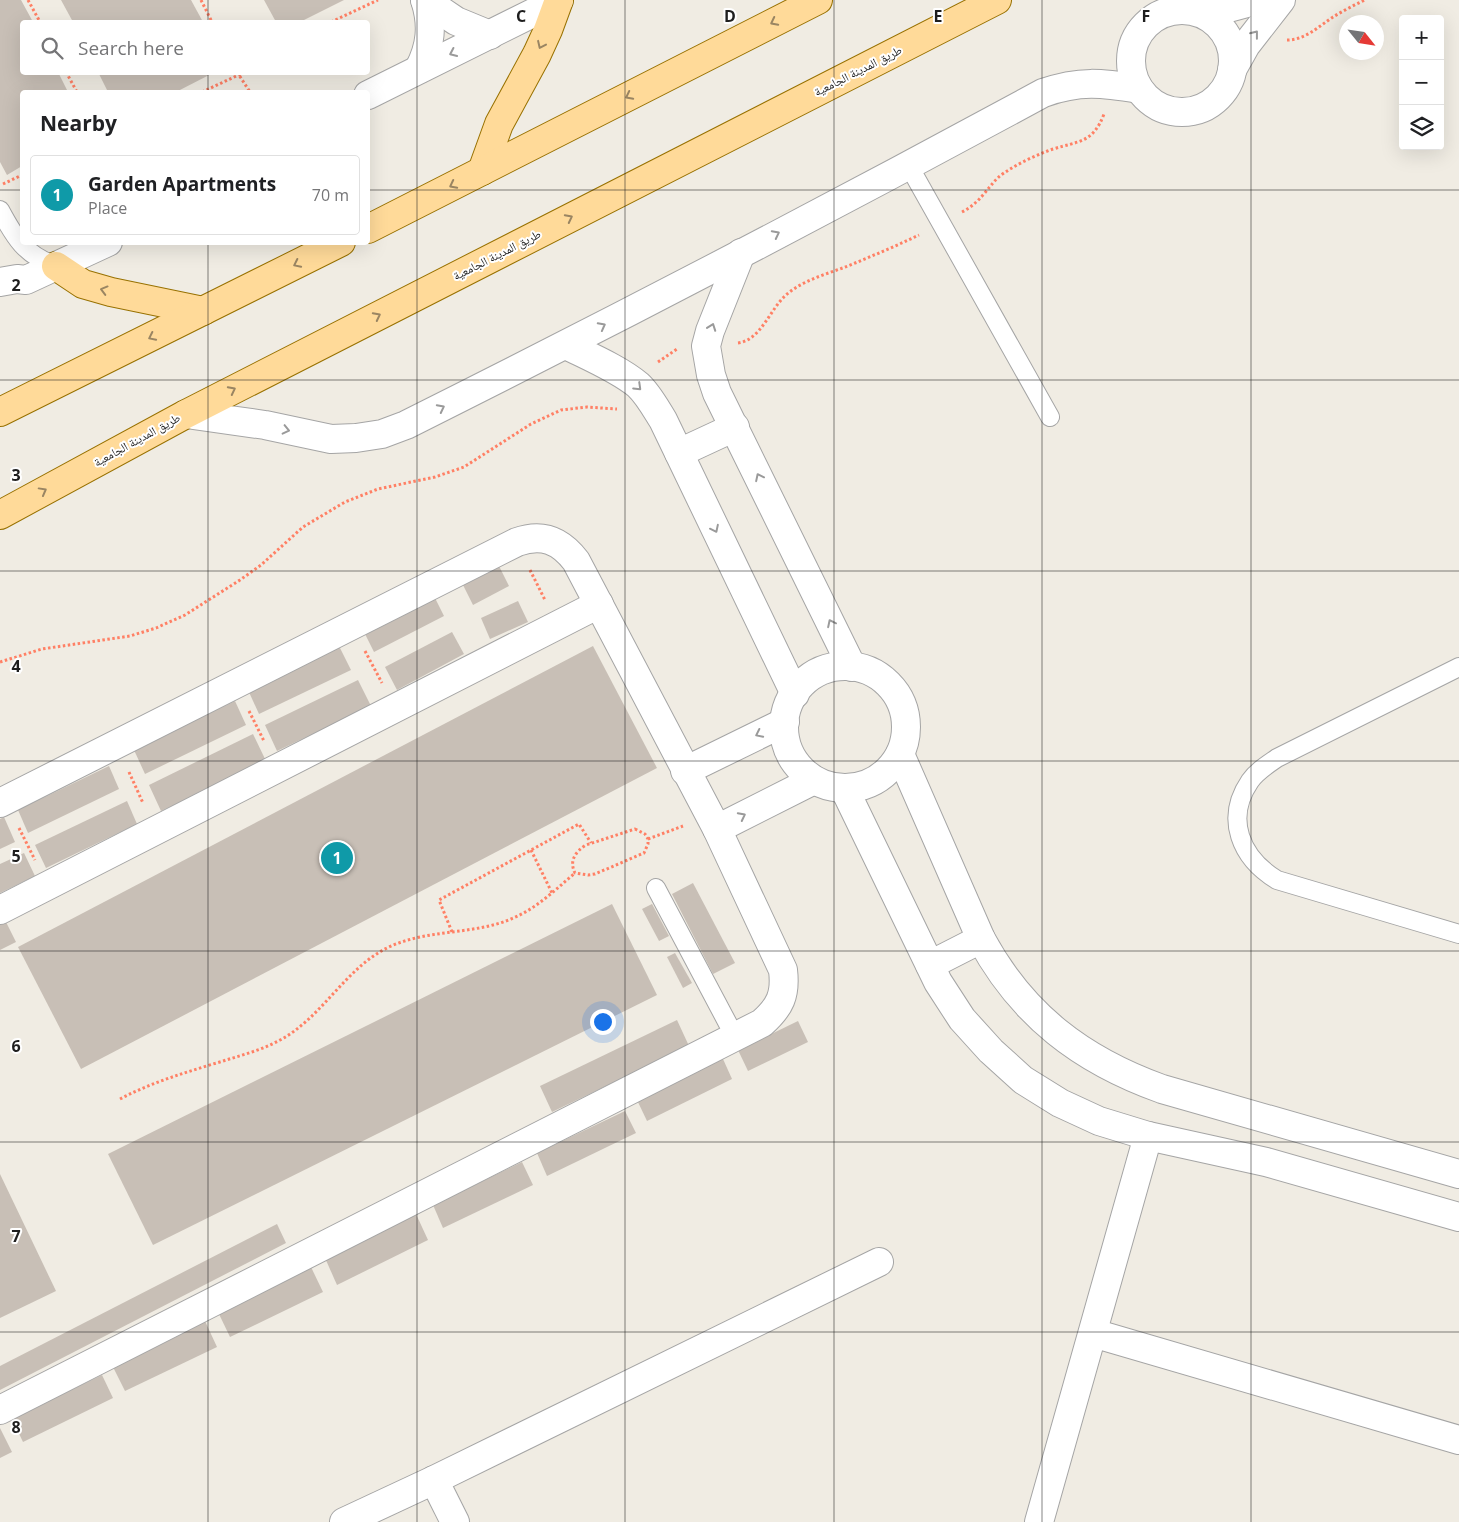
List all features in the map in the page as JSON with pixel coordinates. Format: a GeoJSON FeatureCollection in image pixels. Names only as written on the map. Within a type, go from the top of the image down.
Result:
{"type":"FeatureCollection","features":[{"type":"Feature","properties":{"kind":"main road"},"geometry":{"type":"LineString","coordinates":[[482,171],[499,124],[537,54],[559,0]]}},
{"type":"Feature","properties":{"kind":"main road"},"geometry":{"type":"LineString","coordinates":[[370,228],[818,0]]}},
{"type":"Feature","properties":{"kind":"main road","name":"طريق المدينة الجامعية"},"geometry":{"type":"LineString","coordinates":[[0,514],[186,414],[996,0]]}},
{"type":"Feature","properties":{"kind":"main road"},"geometry":{"type":"LineString","coordinates":[[0,412],[335,245]]}},
{"type":"Feature","properties":{"kind":"main road"},"geometry":{"type":"LineString","coordinates":[[56,266],[83,284],[110,292],[203,311]]}},
{"type":"Feature","properties":{"kind":"street"},"geometry":{"type":"LineString","coordinates":[[425,0],[456,21],[490,36]]}},
{"type":"Feature","properties":{"kind":"street"},"geometry":{"type":"LineString","coordinates":[[419,69],[428,49],[431,28],[425,0]]}},
{"type":"Feature","properties":{"kind":"street"},"geometry":{"type":"LineString","coordinates":[[370,94],[490,36],[559,0]]}},
{"type":"Feature","properties":{"kind":"street"},"geometry":{"type":"LineString","coordinates":[[1192,7],[1222,29],[1229,42],[1233,56],[1232,70],[1230,82],[1222,93],[1207,105],[1189,112],[1175,112],[1161,108],[1149,100],[1139,89],[1133,78],[1131,52],[1139,34],[1152,20],[1163,13],[1192,7],[1221,10],[1258,0]]}},
{"type":"Feature","properties":{"kind":"street"},"geometry":{"type":"LineString","coordinates":[[1232,70],[1246,45],[1281,0]]}},
{"type":"Feature","properties":{"kind":"street"},"geometry":{"type":"LineString","coordinates":[[186,414],[265,425],[331,439],[382,434],[406,425],[566,345],[909,166],[1043,93],[1084,83],[1108,84],[1139,89]]}},
{"type":"Feature","properties":{"kind":"street"},"geometry":{"type":"LineString","coordinates":[[0,282],[17,279],[26,280],[102,245]]}},
{"type":"Feature","properties":{"kind":"street"},"geometry":{"type":"LineString","coordinates":[[741,253],[710,331],[706,346],[711,375],[717,393],[852,667]]}},
{"type":"Feature","properties":{"kind":"street"},"geometry":{"type":"LineString","coordinates":[[566,345],[628,378],[639,386],[663,420],[795,694]]}},
{"type":"Feature","properties":{"kind":"street"},"geometry":{"type":"LineString","coordinates":[[679,453],[734,427]]}},
{"type":"Feature","properties":{"kind":"street"},"geometry":{"type":"LineString","coordinates":[[0,1410],[762,1023],[773,1013],[781,1000],[785,985],[784,970],[713,823],[576,561],[567,550],[555,542],[541,537],[527,538],[516,542],[2,802]]}},
{"type":"Feature","properties":{"kind":"street"},"geometry":{"type":"LineString","coordinates":[[0,910],[599,604]]}},
{"type":"Feature","properties":{"kind":"street"},"geometry":{"type":"LineString","coordinates":[[836,667],[852,667],[868,671],[883,679],[894,691],[902,706],[906,722],[905,738],[900,754],[892,766],[871,782],[858,787],[844,788],[824,785],[814,780],[801,769],[791,755],[784,722],[788,707],[795,694],[806,681],[820,672],[836,667]]}},
{"type":"Feature","properties":{"kind":"street"},"geometry":{"type":"LineString","coordinates":[[685,771],[784,722]]}},
{"type":"Feature","properties":{"kind":"street"},"geometry":{"type":"LineString","coordinates":[[900,754],[981,939],[992,959],[1030,1008],[1052,1030],[1078,1048],[1132,1078],[1162,1089],[1459,1174]]}},
{"type":"Feature","properties":{"kind":"street"},"geometry":{"type":"LineString","coordinates":[[713,823],[814,780]]}},
{"type":"Feature","properties":{"kind":"street"},"geometry":{"type":"LineString","coordinates":[[844,788],[938,982],[962,1019],[991,1051],[1024,1080],[1060,1103],[1099,1121],[1148,1136],[1266,1162],[1459,1218]]}},
{"type":"Feature","properties":{"kind":"street"},"geometry":{"type":"LineString","coordinates":[[930,965],[981,939]]}},
{"type":"Feature","properties":{"kind":"street"},"geometry":{"type":"LineString","coordinates":[[1266,1162],[1277,1123]]}},
{"type":"Feature","properties":{"kind":"street"},"geometry":{"type":"LineString","coordinates":[[1039,1522],[1148,1136]]}},
{"type":"Feature","properties":{"kind":"street"},"geometry":{"type":"LineString","coordinates":[[344,1522],[434,1480],[879,1262]]}},
{"type":"Feature","properties":{"kind":"street"},"geometry":{"type":"LineString","coordinates":[[1092,1333],[1459,1440]]}},
{"type":"Feature","properties":{"kind":"street"},"geometry":{"type":"LineString","coordinates":[[434,1480],[455,1522]]}},
{"type":"Feature","properties":{"kind":"lane"},"geometry":{"type":"LineString","coordinates":[[909,166],[1050,417]]}},
{"type":"Feature","properties":{"kind":"lane"},"geometry":{"type":"LineString","coordinates":[[0,210],[20,243]]}},
{"type":"Feature","properties":{"kind":"lane"},"geometry":{"type":"LineString","coordinates":[[21,245],[44,262],[56,266]]}},
{"type":"Feature","properties":{"kind":"lane"},"geometry":{"type":"LineString","coordinates":[[1459,667],[1277,758],[1262,768],[1250,780],[1243,794],[1238,811],[1238,828],[1243,844],[1251,859],[1263,871],[1277,880],[1459,934]]}},
{"type":"Feature","properties":{"kind":"lane"},"geometry":{"type":"LineString","coordinates":[[656,888],[735,1037]]}},
{"type":"Feature","properties":{"kind":"path"},"geometry":{"type":"LineString","coordinates":[[28,0],[39,20]]}},
{"type":"Feature","properties":{"kind":"path"},"geometry":{"type":"LineString","coordinates":[[201,0],[211,20]]}},
{"type":"Feature","properties":{"kind":"path"},"geometry":{"type":"LineString","coordinates":[[336,20],[378,0]]}},
{"type":"Feature","properties":{"kind":"path"},"geometry":{"type":"LineString","coordinates":[[1260,27],[1277,39],[1294,40],[1307,35],[1335,16],[1365,0]]}},
{"type":"Feature","properties":{"kind":"path"},"geometry":{"type":"LineString","coordinates":[[68,75],[76,90]]}},
{"type":"Feature","properties":{"kind":"path"},"geometry":{"type":"LineString","coordinates":[[206,90],[236,75]]}},
{"type":"Feature","properties":{"kind":"path"},"geometry":{"type":"LineString","coordinates":[[239,75],[249,90]]}},
{"type":"Feature","properties":{"kind":"path"},"geometry":{"type":"LineString","coordinates":[[0,662],[42,649],[130,636],[156,628],[185,615],[261,565],[303,527],[345,502],[378,489],[435,477],[464,466],[531,424],[560,410],[587,407],[631,410],[639,386],[656,364],[675,350],[690,345],[706,346],[743,342],[761,327],[776,305],[798,286],[875,255],[941,224],[974,203],[993,182],[1008,170],[1054,149],[1078,144],[1085,140],[1098,128],[1102,119],[1108,104],[1108,84]]}},
{"type":"Feature","properties":{"kind":"path"},"geometry":{"type":"LineString","coordinates":[[0,186],[20,176]]}},
{"type":"Feature","properties":{"kind":"path"},"geometry":{"type":"LineString","coordinates":[[516,542],[557,625]]}},
{"type":"Feature","properties":{"kind":"path"},"geometry":{"type":"LineString","coordinates":[[352,625],[396,708]]}},
{"type":"Feature","properties":{"kind":"path"},"geometry":{"type":"LineString","coordinates":[[235,684],[278,768]]}},
{"type":"Feature","properties":{"kind":"path"},"geometry":{"type":"LineString","coordinates":[[116,745],[156,830]]}},
{"type":"Feature","properties":{"kind":"path"},"geometry":{"type":"LineString","coordinates":[[2,802],[48,885]]}},
{"type":"Feature","properties":{"kind":"path"},"geometry":{"type":"LineString","coordinates":[[648,839],[713,823]]}},
{"type":"Feature","properties":{"kind":"path"},"geometry":{"type":"LineString","coordinates":[[452,932],[439,900],[579,824],[591,844]]}},
{"type":"Feature","properties":{"kind":"path"},"geometry":{"type":"LineString","coordinates":[[120,1099],[157,1082],[251,1052],[280,1040],[305,1023],[360,968],[389,947],[406,941],[510,920],[536,906],[575,873],[595,874],[640,855],[647,848],[648,839],[645,834],[635,829],[580,849],[575,854],[572,867],[575,873]]}},
{"type":"Feature","properties":{"kind":"path"},"geometry":{"type":"LineString","coordinates":[[531,850],[552,893]]}},
{"type":"Feature","properties":{"kind":"building"},"geometry":{"type":"Polygon","coordinates":[[[0,0],[21,0],[32,20],[20,20],[20,75],[60,75],[67,90],[20,90],[20,167],[7,175],[0,162],[0,0]]]}},
{"type":"Feature","properties":{"kind":"building"},"geometry":{"type":"Polygon","coordinates":[[[61,0],[191,0],[202,20],[72,20],[61,0]]]}},
{"type":"Feature","properties":{"kind":"building"},"geometry":{"type":"Polygon","coordinates":[[[264,0],[344,0],[304,20],[275,20],[264,0]]]}},
{"type":"Feature","properties":{"kind":"building"},"geometry":{"type":"Polygon","coordinates":[[[100,75],[209,75],[180,90],[107,90],[100,75]]]}},
{"type":"Feature","properties":{"kind":"building"},"geometry":{"type":"Polygon","coordinates":[[[498,564],[509,586],[473,605],[462,583],[498,564]]]}},
{"type":"Feature","properties":{"kind":"building"},"geometry":{"type":"Polygon","coordinates":[[[434,596],[444,616],[374,652],[364,632],[434,596]]]}},
{"type":"Feature","properties":{"kind":"building"},"geometry":{"type":"Polygon","coordinates":[[[518,601],[528,622],[490,639],[481,618],[518,601]]]}},
{"type":"Feature","properties":{"kind":"building"},"geometry":{"type":"Polygon","coordinates":[[[452,632],[464,654],[397,690],[385,667],[452,632]]]}},
{"type":"Feature","properties":{"kind":"building"},"geometry":{"type":"Polygon","coordinates":[[[339,646],[351,670],[259,714],[248,690],[339,646]]]}},
{"type":"Feature","properties":{"kind":"building"},"geometry":{"type":"Polygon","coordinates":[[[593,646],[657,768],[81,1069],[18,947],[593,646]]]}},
{"type":"Feature","properties":{"kind":"building"},"geometry":{"type":"Polygon","coordinates":[[[358,680],[371,706],[277,751],[265,725],[358,680]]]}},
{"type":"Feature","properties":{"kind":"building"},"geometry":{"type":"Polygon","coordinates":[[[235,701],[246,725],[145,774],[134,750],[235,701]]]}},
{"type":"Feature","properties":{"kind":"building"},"geometry":{"type":"Polygon","coordinates":[[[253,734],[266,761],[161,811],[149,785],[253,734]]]}},
{"type":"Feature","properties":{"kind":"building"},"geometry":{"type":"Polygon","coordinates":[[[109,766],[119,789],[28,833],[18,810],[109,766]]]}},
{"type":"Feature","properties":{"kind":"building"},"geometry":{"type":"Polygon","coordinates":[[[127,801],[137,824],[46,868],[35,845],[127,801]]]}},
{"type":"Feature","properties":{"kind":"building"},"geometry":{"type":"Polygon","coordinates":[[[4,817],[15,842],[0,849],[0,819],[4,817]]]}},
{"type":"Feature","properties":{"kind":"building"},"geometry":{"type":"Polygon","coordinates":[[[24,853],[35,876],[0,893],[0,864],[24,853]]]}},
{"type":"Feature","properties":{"kind":"building"},"geometry":{"type":"Polygon","coordinates":[[[693,883],[735,963],[713,974],[672,894],[693,883]]]}},
{"type":"Feature","properties":{"kind":"building"},"geometry":{"type":"Polygon","coordinates":[[[612,904],[657,995],[153,1245],[108,1154],[612,904]]]}},
{"type":"Feature","properties":{"kind":"building"},"geometry":{"type":"Polygon","coordinates":[[[652,904],[669,936],[659,941],[642,909],[652,904]]]}},
{"type":"Feature","properties":{"kind":"building"},"geometry":{"type":"Polygon","coordinates":[[[5,920],[16,942],[0,950],[0,923],[5,920]]]}},
{"type":"Feature","properties":{"kind":"building"},"geometry":{"type":"Polygon","coordinates":[[[675,953],[692,983],[683,988],[667,957],[675,953]]]}},
{"type":"Feature","properties":{"kind":"building"},"geometry":{"type":"Polygon","coordinates":[[[677,1020],[689,1046],[552,1112],[540,1086],[677,1020]]]}},
{"type":"Feature","properties":{"kind":"building"},"geometry":{"type":"Polygon","coordinates":[[[798,1021],[808,1042],[748,1071],[738,1050],[798,1021]]]}},
{"type":"Feature","properties":{"kind":"building"},"geometry":{"type":"Polygon","coordinates":[[[723,1059],[732,1079],[647,1121],[637,1100],[723,1059]]]}},
{"type":"Feature","properties":{"kind":"building"},"geometry":{"type":"Polygon","coordinates":[[[625,1111],[636,1133],[547,1176],[537,1153],[625,1111]]]}},
{"type":"Feature","properties":{"kind":"building"},"geometry":{"type":"Polygon","coordinates":[[[522,1162],[533,1185],[443,1228],[433,1205],[522,1162]]]}},
{"type":"Feature","properties":{"kind":"building"},"geometry":{"type":"Polygon","coordinates":[[[0,1174],[56,1291],[0,1318],[0,1174]]]}},
{"type":"Feature","properties":{"kind":"building"},"geometry":{"type":"Polygon","coordinates":[[[416,1214],[428,1240],[337,1285],[325,1258],[416,1214]]]}},
{"type":"Feature","properties":{"kind":"building"},"geometry":{"type":"Polygon","coordinates":[[[277,1224],[286,1243],[0,1390],[0,1366],[277,1224]]]}},
{"type":"Feature","properties":{"kind":"building"},"geometry":{"type":"Polygon","coordinates":[[[311,1267],[323,1292],[230,1337],[218,1312],[311,1267]]]}},
{"type":"Feature","properties":{"kind":"building"},"geometry":{"type":"Polygon","coordinates":[[[205,1321],[217,1347],[125,1391],[112,1365],[205,1321]]]}},
{"type":"Feature","properties":{"kind":"building"},"geometry":{"type":"Polygon","coordinates":[[[102,1375],[113,1398],[23,1442],[12,1419],[102,1375]]]}},
{"type":"Feature","properties":{"kind":"building"},"geometry":{"type":"Polygon","coordinates":[[[0,1428],[12,1452],[0,1458],[0,1428]]]}},
{"type":"Feature","properties":{"kind":"place","name":"Garden Apartments"},"geometry":{"type":"Point","coordinates":[337,858]}}]}
